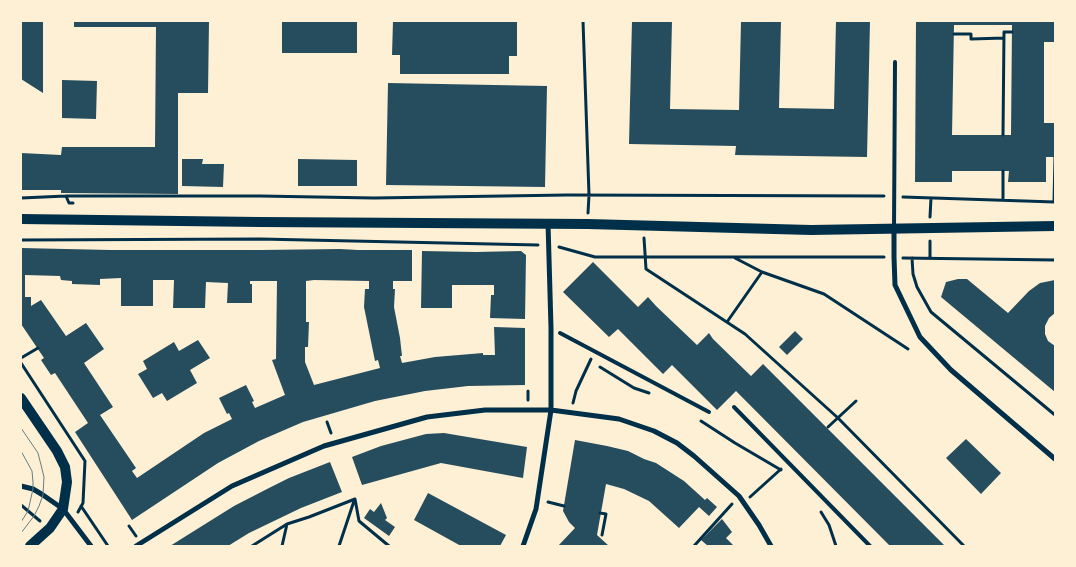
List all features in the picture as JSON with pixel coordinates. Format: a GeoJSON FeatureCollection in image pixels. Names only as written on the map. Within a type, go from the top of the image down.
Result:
{"type":"FeatureCollection","features":[{"type":"Feature","properties":{"kind":"main road"},"geometry":{"type":"LineString","coordinates":[[21,219],[548,223],[811,230],[1055,226]]}},
{"type":"Feature","properties":{"kind":"main road"},"geometry":{"type":"LineString","coordinates":[[21,398],[58,451],[68,482],[63,509],[50,528],[30,546]]}},
{"type":"Feature","properties":{"kind":"street"},"geometry":{"type":"LineString","coordinates":[[523,546],[536,509],[551,410],[548,223]]}},
{"type":"Feature","properties":{"kind":"street"},"geometry":{"type":"LineString","coordinates":[[894,228],[895,285],[920,337],[952,370],[1055,459]]}},
{"type":"Feature","properties":{"kind":"street"},"geometry":{"type":"LineString","coordinates":[[136,546],[232,486],[324,446],[428,417],[485,410],[551,410],[619,419],[654,431],[677,443],[739,496],[771,546]]}},
{"type":"Feature","properties":{"kind":"street"},"geometry":{"type":"LineString","coordinates":[[21,486],[43,494],[63,509],[91,546]]}},
{"type":"Feature","properties":{"kind":"lane"},"geometry":{"type":"LineString","coordinates":[[894,228],[895,62]]}},
{"type":"Feature","properties":{"kind":"lane"},"geometry":{"type":"LineString","coordinates":[[560,333],[709,412]]}},
{"type":"Feature","properties":{"kind":"lane"},"geometry":{"type":"LineString","coordinates":[[734,406],[870,546]]}},
{"type":"Feature","properties":{"kind":"path"},"geometry":{"type":"LineString","coordinates":[[583,21],[589,195],[588,224]]}},
{"type":"Feature","properties":{"kind":"path"},"geometry":{"type":"LineString","coordinates":[[1003,135],[1004,32],[1012,32]]}},
{"type":"Feature","properties":{"kind":"path"},"geometry":{"type":"LineString","coordinates":[[954,34],[971,34],[971,39],[1004,38]]}},
{"type":"Feature","properties":{"kind":"path"},"geometry":{"type":"LineString","coordinates":[[21,198],[66,196],[111,198],[260,196],[374,198],[589,195],[842,198],[895,196],[1054,202],[1055,157]]}},
{"type":"Feature","properties":{"kind":"path"},"geometry":{"type":"LineString","coordinates":[[1003,171],[1003,200]]}},
{"type":"Feature","properties":{"kind":"path"},"geometry":{"type":"LineString","coordinates":[[66,196],[69,203],[73,203]]}},
{"type":"Feature","properties":{"kind":"path"},"geometry":{"type":"LineString","coordinates":[[644,225],[646,269],[745,334],[838,418],[964,546]]}},
{"type":"Feature","properties":{"kind":"path"},"geometry":{"type":"LineString","coordinates":[[734,258],[762,272],[824,294],[908,349]]}},
{"type":"Feature","properties":{"kind":"path"},"geometry":{"type":"LineString","coordinates":[[912,258],[913,274],[917,287],[931,312],[1055,416]]}},
{"type":"Feature","properties":{"kind":"path"},"geometry":{"type":"LineString","coordinates":[[727,322],[762,272]]}},
{"type":"Feature","properties":{"kind":"path"},"geometry":{"type":"LineString","coordinates":[[21,358],[38,348]]}},
{"type":"Feature","properties":{"kind":"path"},"geometry":{"type":"LineString","coordinates":[[585,354],[604,370],[634,388],[656,396]]}},
{"type":"Feature","properties":{"kind":"path"},"geometry":{"type":"LineString","coordinates":[[570,414],[576,391],[591,359]]}},
{"type":"Feature","properties":{"kind":"path"},"geometry":{"type":"LineString","coordinates":[[828,427],[856,401]]}},
{"type":"Feature","properties":{"kind":"path"},"geometry":{"type":"LineString","coordinates":[[695,417],[787,475]]}},
{"type":"Feature","properties":{"kind":"path"},"geometry":{"type":"LineString","coordinates":[[745,503],[780,470]]}},
{"type":"Feature","properties":{"kind":"path"},"geometry":{"type":"LineString","coordinates":[[694,546],[739,496]]}},
{"type":"Feature","properties":{"kind":"path"},"geometry":{"type":"LineString","coordinates":[[252,546],[287,524],[355,499]]}},
{"type":"Feature","properties":{"kind":"path"},"geometry":{"type":"LineString","coordinates":[[339,546],[355,499]]}},
{"type":"Feature","properties":{"kind":"path"},"geometry":{"type":"LineString","coordinates":[[355,499],[359,521],[389,546]]}},
{"type":"Feature","properties":{"kind":"path"},"geometry":{"type":"LineString","coordinates":[[537,500],[564,506]]}},
{"type":"Feature","properties":{"kind":"path"},"geometry":{"type":"LineString","coordinates":[[81,506],[108,546]]}},
{"type":"Feature","properties":{"kind":"path"},"geometry":{"type":"LineString","coordinates":[[819,509],[830,525],[836,546]]}},
{"type":"Feature","properties":{"kind":"path"},"geometry":{"type":"LineString","coordinates":[[600,513],[606,514],[602,536]]}},
{"type":"Feature","properties":{"kind":"path"},"geometry":{"type":"LineString","coordinates":[[282,546],[287,524]]}},
{"type":"Feature","properties":{"kind":"building"},"geometry":{"type":"Polygon","coordinates":[[[21,21],[43,21],[43,93],[21,79],[21,21]]]}},
{"type":"Feature","properties":{"kind":"building"},"geometry":{"type":"Polygon","coordinates":[[[74,21],[209,21],[208,93],[178,93],[178,194],[61,193],[61,190],[21,190],[21,153],[61,155],[62,147],[155,147],[156,27],[74,27],[74,21]]]}},
{"type":"Feature","properties":{"kind":"building"},"geometry":{"type":"Polygon","coordinates":[[[282,21],[357,21],[357,53],[282,53],[282,21]]]}},
{"type":"Feature","properties":{"kind":"building"},"geometry":{"type":"Polygon","coordinates":[[[393,21],[517,21],[517,56],[509,56],[509,74],[400,74],[400,55],[392,55],[393,21]]]}},
{"type":"Feature","properties":{"kind":"building"},"geometry":{"type":"Polygon","coordinates":[[[632,21],[672,21],[670,109],[739,110],[741,21],[781,21],[779,108],[834,109],[836,21],[870,21],[867,157],[735,155],[736,146],[629,144],[632,21]]]}},
{"type":"Feature","properties":{"kind":"building"},"geometry":{"type":"Polygon","coordinates":[[[916,21],[1055,21],[1055,42],[1044,42],[1044,123],[1055,123],[1055,157],[1046,157],[1046,182],[1008,182],[1009,171],[952,171],[952,182],[915,182],[916,21]],[[954,25],[952,135],[1011,135],[1012,25],[954,25]]]}},
{"type":"Feature","properties":{"kind":"building"},"geometry":{"type":"Polygon","coordinates":[[[62,80],[97,81],[96,119],[62,118],[62,80]]]}},
{"type":"Feature","properties":{"kind":"building"},"geometry":{"type":"Polygon","coordinates":[[[388,83],[547,86],[545,187],[386,185],[388,83]]]}},
{"type":"Feature","properties":{"kind":"building"},"geometry":{"type":"Polygon","coordinates":[[[182,159],[203,159],[202,164],[224,164],[223,187],[182,186],[182,159]]]}},
{"type":"Feature","properties":{"kind":"building"},"geometry":{"type":"Polygon","coordinates":[[[298,159],[357,160],[357,186],[298,186],[298,159]]]}},
{"type":"Feature","properties":{"kind":"building"},"geometry":{"type":"Polygon","coordinates":[[[21,248],[111,250],[412,250],[412,281],[393,281],[393,289],[395,289],[394,307],[400,338],[402,363],[435,357],[483,353],[483,355],[495,355],[494,327],[525,328],[525,385],[468,386],[425,391],[375,401],[303,422],[259,441],[218,463],[132,520],[75,432],[88,423],[55,373],[51,375],[41,360],[44,358],[21,324],[21,248]],[[25,275],[25,297],[31,297],[31,306],[41,300],[66,336],[86,323],[104,349],[84,363],[113,407],[100,415],[136,468],[132,471],[137,478],[204,433],[232,419],[229,413],[227,414],[219,398],[246,385],[254,401],[252,402],[255,408],[285,395],[272,360],[276,359],[277,281],[250,281],[250,284],[252,284],[252,303],[227,303],[228,283],[206,282],[205,308],[173,308],[174,280],[153,280],[153,306],[121,306],[121,278],[100,279],[100,285],[72,284],[72,281],[61,280],[60,276],[25,275]],[[306,281],[306,322],[309,322],[305,362],[314,385],[380,368],[378,360],[375,361],[364,307],[365,289],[369,289],[369,281],[306,281]]]}},
{"type":"Feature","properties":{"kind":"building"},"geometry":{"type":"Polygon","coordinates":[[[422,251],[521,251],[526,255],[525,319],[490,318],[491,295],[494,295],[494,285],[452,285],[452,308],[421,308],[422,251]]]}},
{"type":"Feature","properties":{"kind":"building"},"geometry":{"type":"Polygon","coordinates":[[[593,262],[638,307],[648,297],[697,345],[709,333],[751,376],[763,364],[945,546],[890,546],[736,391],[717,410],[672,365],[663,374],[618,329],[609,337],[563,292],[593,262]]]}},
{"type":"Feature","properties":{"kind":"building"},"geometry":{"type":"Polygon","coordinates":[[[967,279],[1008,313],[1029,291],[1040,283],[1055,280],[1055,313],[1049,318],[1045,326],[1045,334],[1048,341],[1055,346],[1055,392],[941,297],[946,282],[967,279]]]}},
{"type":"Feature","properties":{"kind":"building"},"geometry":{"type":"Polygon","coordinates":[[[795,331],[803,339],[787,355],[779,347],[795,331]]]}},
{"type":"Feature","properties":{"kind":"building"},"geometry":{"type":"Polygon","coordinates":[[[198,340],[210,358],[190,370],[197,383],[167,401],[162,393],[153,398],[138,374],[147,369],[143,361],[174,342],[179,351],[198,340]]]}},
{"type":"Feature","properties":{"kind":"building"},"geometry":{"type":"Polygon","coordinates":[[[444,433],[527,447],[523,478],[441,463],[362,485],[352,457],[381,446],[426,434],[444,433]]]}},
{"type":"Feature","properties":{"kind":"building"},"geometry":{"type":"Polygon","coordinates":[[[966,439],[1001,473],[981,494],[946,458],[966,439]]]}},
{"type":"Feature","properties":{"kind":"building"},"geometry":{"type":"Polygon","coordinates":[[[575,440],[628,451],[656,463],[684,481],[705,500],[707,498],[717,507],[709,516],[699,507],[679,528],[649,501],[624,489],[606,484],[597,535],[609,546],[558,546],[575,528],[563,511],[575,440]]]}},
{"type":"Feature","properties":{"kind":"building"},"geometry":{"type":"Polygon","coordinates":[[[330,462],[342,492],[301,508],[249,533],[228,546],[170,546],[234,506],[289,478],[330,462]]]}},
{"type":"Feature","properties":{"kind":"building"},"geometry":{"type":"Polygon","coordinates":[[[428,493],[506,535],[500,546],[461,546],[414,520],[428,493]]]}},
{"type":"Feature","properties":{"kind":"building"},"geometry":{"type":"Polygon","coordinates":[[[381,503],[387,518],[385,520],[395,527],[389,536],[364,518],[370,509],[374,512],[381,503]]]}},
{"type":"Feature","properties":{"kind":"building"},"geometry":{"type":"Polygon","coordinates":[[[722,519],[732,532],[726,538],[734,546],[708,546],[701,540],[722,519]]]}},
{"type":"Feature","properties":{"kind":"tram line"},"geometry":{"type":"LineString","coordinates":[[21,428],[38,453],[44,477],[43,495],[39,506],[21,533]]}},
{"type":"Feature","properties":{"kind":"tram line"},"geometry":{"type":"LineString","coordinates":[[21,451],[32,471],[33,482],[28,511],[21,522]]}}]}
